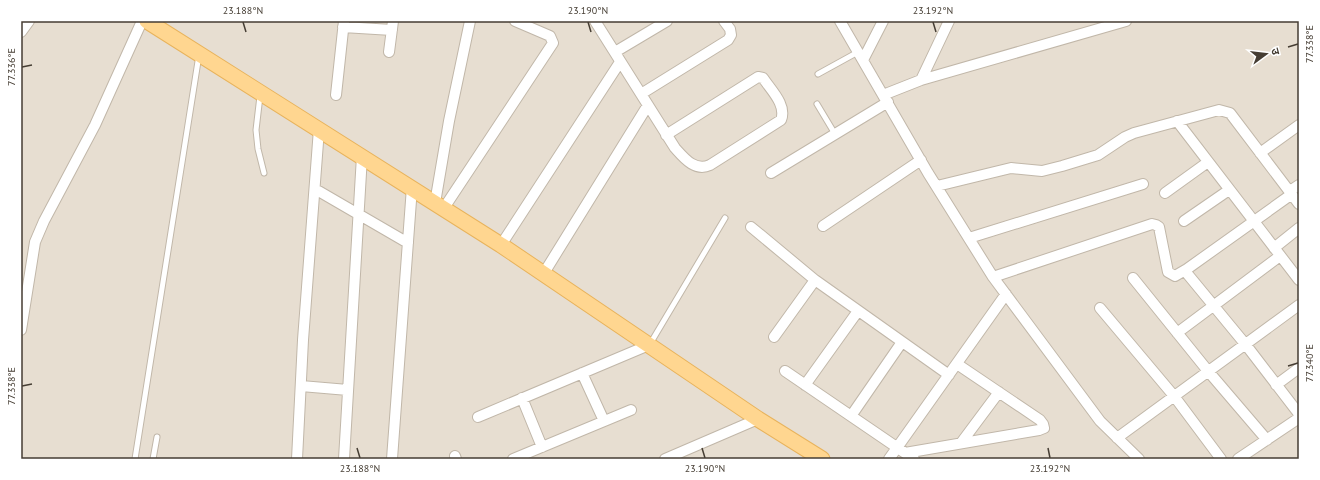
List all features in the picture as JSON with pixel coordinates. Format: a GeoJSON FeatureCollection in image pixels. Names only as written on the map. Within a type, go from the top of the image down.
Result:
{"type":"FeatureCollection","features":[{"type":"Feature","properties":{"kind":"main road"},"geometry":{"type":"LineString","coordinates":[[147,21],[440,205],[544,273],[758,419],[822,459]]}},
{"type":"Feature","properties":{"kind":"street"},"geometry":{"type":"LineString","coordinates":[[21,32],[29,21]]}},
{"type":"Feature","properties":{"kind":"street"},"geometry":{"type":"LineString","coordinates":[[21,330],[23,301],[35,242],[44,221],[95,125],[142,21]]}},
{"type":"Feature","properties":{"kind":"street"},"geometry":{"type":"LineString","coordinates":[[440,205],[449,121],[470,21]]}},
{"type":"Feature","properties":{"kind":"street"},"geometry":{"type":"LineString","coordinates":[[440,205],[553,43],[550,36],[515,21]]}},
{"type":"Feature","properties":{"kind":"street"},"geometry":{"type":"LineString","coordinates":[[595,21],[666,135],[684,159],[695,166],[704,168],[781,120],[783,108],[763,78],[758,76],[666,135]]}},
{"type":"Feature","properties":{"kind":"street"},"geometry":{"type":"LineString","coordinates":[[615,52],[667,21]]}},
{"type":"Feature","properties":{"kind":"street"},"geometry":{"type":"LineString","coordinates":[[641,94],[728,40],[731,35],[730,29],[724,21]]}},
{"type":"Feature","properties":{"kind":"street"},"geometry":{"type":"LineString","coordinates":[[840,21],[921,160],[993,277],[1100,421],[1139,459]]}},
{"type":"Feature","properties":{"kind":"street"},"geometry":{"type":"LineString","coordinates":[[860,56],[883,21]]}},
{"type":"Feature","properties":{"kind":"street"},"geometry":{"type":"LineString","coordinates":[[921,80],[949,21]]}},
{"type":"Feature","properties":{"kind":"street"},"geometry":{"type":"LineString","coordinates":[[771,173],[835,134],[886,98],[921,80],[1126,21]]}},
{"type":"Feature","properties":{"kind":"street"},"geometry":{"type":"LineString","coordinates":[[336,95],[344,24],[392,25],[389,52]]}},
{"type":"Feature","properties":{"kind":"street"},"geometry":{"type":"LineString","coordinates":[[501,245],[620,62]]}},
{"type":"Feature","properties":{"kind":"street"},"geometry":{"type":"LineString","coordinates":[[544,273],[648,105]]}},
{"type":"Feature","properties":{"kind":"street"},"geometry":{"type":"LineString","coordinates":[[937,186],[1012,168],[1042,171],[1055,168],[1098,155],[1125,137],[1134,133],[1219,110],[1224,110],[1230,113],[1299,204]]}},
{"type":"Feature","properties":{"kind":"street"},"geometry":{"type":"LineString","coordinates":[[1177,121],[1299,280]]}},
{"type":"Feature","properties":{"kind":"street"},"geometry":{"type":"LineString","coordinates":[[1260,153],[1299,125]]}},
{"type":"Feature","properties":{"kind":"street"},"geometry":{"type":"LineString","coordinates":[[297,459],[319,129]]}},
{"type":"Feature","properties":{"kind":"street"},"geometry":{"type":"LineString","coordinates":[[344,459],[362,156]]}},
{"type":"Feature","properties":{"kind":"street"},"geometry":{"type":"LineString","coordinates":[[823,226],[921,160]]}},
{"type":"Feature","properties":{"kind":"street"},"geometry":{"type":"LineString","coordinates":[[1165,193],[1208,162]]}},
{"type":"Feature","properties":{"kind":"street"},"geometry":{"type":"LineString","coordinates":[[968,238],[1143,184]]}},
{"type":"Feature","properties":{"kind":"street"},"geometry":{"type":"LineString","coordinates":[[993,277],[1152,224],[1159,227],[1168,272],[1175,276],[1185,271],[1254,222],[1299,185]]}},
{"type":"Feature","properties":{"kind":"street"},"geometry":{"type":"LineString","coordinates":[[392,459],[412,187]]}},
{"type":"Feature","properties":{"kind":"street"},"geometry":{"type":"LineString","coordinates":[[315,189],[408,243]]}},
{"type":"Feature","properties":{"kind":"street"},"geometry":{"type":"LineString","coordinates":[[1184,221],[1229,190]]}},
{"type":"Feature","properties":{"kind":"street"},"geometry":{"type":"LineString","coordinates":[[751,227],[815,280],[949,375]]}},
{"type":"Feature","properties":{"kind":"street"},"geometry":{"type":"LineString","coordinates":[[1177,333],[1213,306],[1277,252],[1299,228]]}},
{"type":"Feature","properties":{"kind":"street"},"geometry":{"type":"LineString","coordinates":[[1185,271],[1246,345],[1299,414]]}},
{"type":"Feature","properties":{"kind":"street"},"geometry":{"type":"LineString","coordinates":[[1133,278],[1208,371],[1267,440]]}},
{"type":"Feature","properties":{"kind":"street"},"geometry":{"type":"LineString","coordinates":[[774,337],[815,280]]}},
{"type":"Feature","properties":{"kind":"street"},"geometry":{"type":"LineString","coordinates":[[889,459],[901,450],[949,375],[1006,294]]}},
{"type":"Feature","properties":{"kind":"street"},"geometry":{"type":"LineString","coordinates":[[1117,438],[1299,305]]}},
{"type":"Feature","properties":{"kind":"street"},"geometry":{"type":"LineString","coordinates":[[1100,308],[1174,396],[1221,459]]}},
{"type":"Feature","properties":{"kind":"street"},"geometry":{"type":"LineString","coordinates":[[806,385],[858,311]]}},
{"type":"Feature","properties":{"kind":"street"},"geometry":{"type":"LineString","coordinates":[[851,416],[902,342]]}},
{"type":"Feature","properties":{"kind":"street"},"geometry":{"type":"LineString","coordinates":[[478,417],[649,345]]}},
{"type":"Feature","properties":{"kind":"street"},"geometry":{"type":"LineString","coordinates":[[901,450],[961,443],[1044,428],[1040,420],[957,364]]}},
{"type":"Feature","properties":{"kind":"street"},"geometry":{"type":"LineString","coordinates":[[1276,384],[1299,368]]}},
{"type":"Feature","properties":{"kind":"street"},"geometry":{"type":"LineString","coordinates":[[785,371],[914,459]]}},
{"type":"Feature","properties":{"kind":"street"},"geometry":{"type":"LineString","coordinates":[[582,373],[604,421]]}},
{"type":"Feature","properties":{"kind":"street"},"geometry":{"type":"LineString","coordinates":[[301,386],[348,390]]}},
{"type":"Feature","properties":{"kind":"street"},"geometry":{"type":"LineString","coordinates":[[961,443],[999,392]]}},
{"type":"Feature","properties":{"kind":"street"},"geometry":{"type":"LineString","coordinates":[[522,398],[542,447]]}},
{"type":"Feature","properties":{"kind":"street"},"geometry":{"type":"LineString","coordinates":[[513,459],[631,410]]}},
{"type":"Feature","properties":{"kind":"street"},"geometry":{"type":"LineString","coordinates":[[1238,459],[1299,418]]}},
{"type":"Feature","properties":{"kind":"street"},"geometry":{"type":"LineString","coordinates":[[665,459],[678,456],[758,419]]}},
{"type":"Feature","properties":{"kind":"lane"},"geometry":{"type":"LineString","coordinates":[[135,459],[199,54]]}},
{"type":"Feature","properties":{"kind":"lane"},"geometry":{"type":"LineString","coordinates":[[818,74],[860,56]]}},
{"type":"Feature","properties":{"kind":"lane"},"geometry":{"type":"LineString","coordinates":[[261,93],[256,130],[258,149],[264,173]]}},
{"type":"Feature","properties":{"kind":"lane"},"geometry":{"type":"LineString","coordinates":[[817,104],[835,134]]}},
{"type":"Feature","properties":{"kind":"lane"},"geometry":{"type":"LineString","coordinates":[[649,345],[725,218]]}},
{"type":"Feature","properties":{"kind":"lane"},"geometry":{"type":"LineString","coordinates":[[153,459],[157,437]]}},
{"type":"Feature","properties":{"kind":"shaded area"},"geometry":{"type":"Polygon","coordinates":[[[21,21],[1299,21],[1299,459],[21,459],[21,21]]]}}]}
